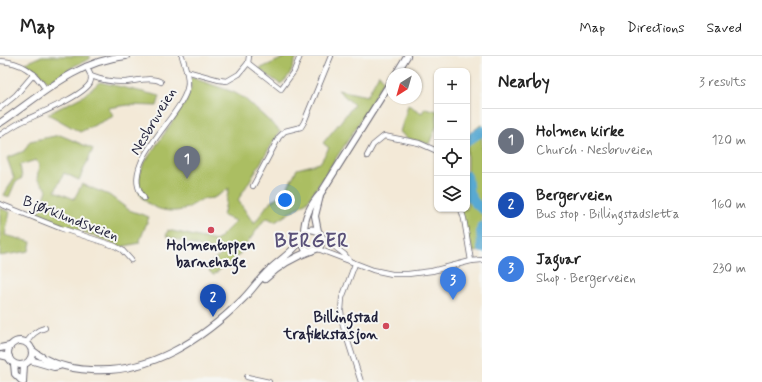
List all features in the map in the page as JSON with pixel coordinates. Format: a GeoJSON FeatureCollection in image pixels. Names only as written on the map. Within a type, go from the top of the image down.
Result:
{"type":"FeatureCollection","features":[{"type":"Feature","properties":{"kind":"main road"},"geometry":{"type":"LineString","coordinates":[[0,123],[46,90],[86,66],[105,59],[126,56]]}},
{"type":"Feature","properties":{"kind":"main road"},"geometry":{"type":"LineString","coordinates":[[400,68],[407,56]]}},
{"type":"Feature","properties":{"kind":"main road"},"geometry":{"type":"LineString","coordinates":[[0,348],[10,346],[18,342],[26,343],[32,350],[43,358],[59,366],[74,369],[111,370],[136,366],[159,359],[178,349],[212,327],[257,284],[270,268],[292,251],[301,240],[304,232],[304,225],[315,200],[321,193],[386,90]]}},
{"type":"Feature","properties":{"kind":"main road"},"geometry":{"type":"LineString","coordinates":[[257,284],[284,263],[296,256],[314,250],[322,243],[315,216],[321,193]]}},
{"type":"Feature","properties":{"kind":"main road"},"geometry":{"type":"LineString","coordinates":[[304,232],[311,229],[320,234]]}},
{"type":"Feature","properties":{"kind":"main road"},"geometry":{"type":"LineString","coordinates":[[301,240],[303,246],[314,250]]}},
{"type":"Feature","properties":{"kind":"main road"},"geometry":{"type":"LineString","coordinates":[[10,346],[8,352],[9,357],[14,364],[15,374],[23,382]]}},
{"type":"Feature","properties":{"kind":"main road"},"geometry":{"type":"LineString","coordinates":[[14,364],[24,365],[30,360],[32,350]]}},
{"type":"Feature","properties":{"kind":"main road"},"geometry":{"type":"LineString","coordinates":[[0,355],[9,357]]}},
{"type":"Feature","properties":{"kind":"main road"},"geometry":{"type":"LineString","coordinates":[[30,360],[54,367],[59,366]]}},
{"type":"Feature","properties":{"kind":"main road"},"geometry":{"type":"LineString","coordinates":[[23,382],[24,365]]}},
{"type":"Feature","properties":{"kind":"street","name":"Nesbruveien"},"geometry":{"type":"LineString","coordinates":[[144,198],[137,181],[138,173],[151,145],[186,93],[188,84],[182,56]]}},
{"type":"Feature","properties":{"kind":"street"},"geometry":{"type":"LineString","coordinates":[[186,71],[227,81],[239,74],[248,64],[249,56]]}},
{"type":"Feature","properties":{"kind":"street"},"geometry":{"type":"LineString","coordinates":[[248,64],[281,89],[294,71],[300,56]]}},
{"type":"Feature","properties":{"kind":"street"},"geometry":{"type":"LineString","coordinates":[[253,186],[279,137],[285,131],[301,128],[331,56]]}},
{"type":"Feature","properties":{"kind":"street"},"geometry":{"type":"LineString","coordinates":[[0,61],[8,61],[21,65],[34,74],[46,90]]}},
{"type":"Feature","properties":{"kind":"street"},"geometry":{"type":"LineString","coordinates":[[0,135],[18,124],[74,96],[87,87],[91,82],[91,76],[86,66]]}},
{"type":"Feature","properties":{"kind":"street"},"geometry":{"type":"LineString","coordinates":[[0,108],[16,95],[34,74]]}},
{"type":"Feature","properties":{"kind":"street","name":"Nesbruveien"},"geometry":{"type":"LineString","coordinates":[[91,76],[100,79],[122,82],[153,80],[161,82]]}},
{"type":"Feature","properties":{"kind":"street"},"geometry":{"type":"LineString","coordinates":[[367,156],[373,146],[384,136],[419,143],[434,150]]}},
{"type":"Feature","properties":{"kind":"street","name":"Bjørklundsveien"},"geometry":{"type":"LineString","coordinates":[[0,204],[60,228],[115,246],[122,250],[131,260]]}},
{"type":"Feature","properties":{"kind":"street"},"geometry":{"type":"LineString","coordinates":[[462,212],[473,261]]}},
{"type":"Feature","properties":{"kind":"street"},"geometry":{"type":"LineString","coordinates":[[320,234],[355,264],[392,274],[432,271],[482,260]]}},
{"type":"Feature","properties":{"kind":"street"},"geometry":{"type":"LineString","coordinates":[[314,250],[349,260]]}},
{"type":"Feature","properties":{"kind":"street"},"geometry":{"type":"LineString","coordinates":[[355,264],[342,298],[341,311],[360,382]]}},
{"type":"Feature","properties":{"kind":"street"},"geometry":{"type":"LineString","coordinates":[[26,343],[39,329],[46,328]]}},
{"type":"Feature","properties":{"kind":"street"},"geometry":{"type":"LineString","coordinates":[[247,377],[269,382]]}},
{"type":"Feature","properties":{"kind":"green space"},"geometry":{"type":"Polygon","coordinates":[[[42,56],[90,56],[90,59],[76,65],[49,82],[36,70],[25,63],[42,56]]]}},
{"type":"Feature","properties":{"kind":"green space"},"geometry":{"type":"Polygon","coordinates":[[[288,56],[297,56],[289,76],[280,84],[259,69],[288,56]]]}},
{"type":"Feature","properties":{"kind":"green space"},"geometry":{"type":"Polygon","coordinates":[[[379,74],[384,80],[354,131],[307,202],[275,222],[268,218],[264,220],[238,256],[213,275],[205,267],[222,254],[166,236],[168,230],[216,241],[236,221],[223,216],[229,188],[215,197],[203,199],[185,209],[176,211],[163,210],[150,205],[141,196],[139,190],[143,165],[185,103],[191,89],[190,77],[233,92],[244,98],[280,131],[238,200],[254,224],[268,204],[286,190],[297,169],[320,163],[329,148],[323,143],[354,105],[338,90],[367,96],[379,74]]]}},
{"type":"Feature","properties":{"kind":"green space"},"geometry":{"type":"Polygon","coordinates":[[[100,82],[160,96],[157,106],[128,105],[108,108],[114,116],[80,132],[48,114],[83,96],[100,82]]]}},
{"type":"Feature","properties":{"kind":"green space"},"geometry":{"type":"Polygon","coordinates":[[[408,105],[422,113],[425,108],[434,110],[434,132],[429,144],[407,138],[400,132],[408,105]]]}},
{"type":"Feature","properties":{"kind":"green space"},"geometry":{"type":"Polygon","coordinates":[[[482,124],[482,251],[473,252],[460,212],[470,212],[470,134],[482,124]]]}},
{"type":"Feature","properties":{"kind":"green space"},"geometry":{"type":"Polygon","coordinates":[[[60,135],[93,149],[79,180],[64,173],[55,191],[74,199],[82,184],[109,195],[129,210],[149,217],[139,243],[121,247],[98,237],[38,216],[47,190],[37,179],[39,165],[36,160],[20,165],[22,178],[15,183],[9,197],[4,195],[14,178],[7,158],[24,151],[30,141],[60,135]]]}},
{"type":"Feature","properties":{"kind":"green space"},"geometry":{"type":"Polygon","coordinates":[[[0,208],[10,212],[5,235],[31,242],[29,251],[0,256],[0,208]]]}},
{"type":"Feature","properties":{"kind":"waterway"},"geometry":{"type":"LineString","coordinates":[[468,140],[482,131]]}},
{"type":"Feature","properties":{"kind":"waterway"},"geometry":{"type":"LineString","coordinates":[[470,195],[474,202],[482,209]]}},
{"type":"Feature","properties":{"kind":"waterway"},"geometry":{"type":"LineString","coordinates":[[482,227],[482,248]]}},
{"type":"Feature","properties":{"kind":"place","name":"Holmen kirke"},"geometry":{"type":"Point","coordinates":[187,179]}},
{"type":"Feature","properties":{"kind":"place","name":"Holmentoppen barnehage"},"geometry":{"type":"Point","coordinates":[211,230]}},
{"type":"Feature","properties":{"kind":"place","name":"Jaguar"},"geometry":{"type":"Point","coordinates":[453,300]}},
{"type":"Feature","properties":{"kind":"place","name":"Bergerveien"},"geometry":{"type":"Point","coordinates":[213,317]}},
{"type":"Feature","properties":{"kind":"place","name":"Billingstad trafikkstasjon"},"geometry":{"type":"Point","coordinates":[386,326]}},
{"type":"Feature","properties":{"kind":"district","name":"BERGER"},"geometry":{"type":"Point","coordinates":[312,240]}}]}
